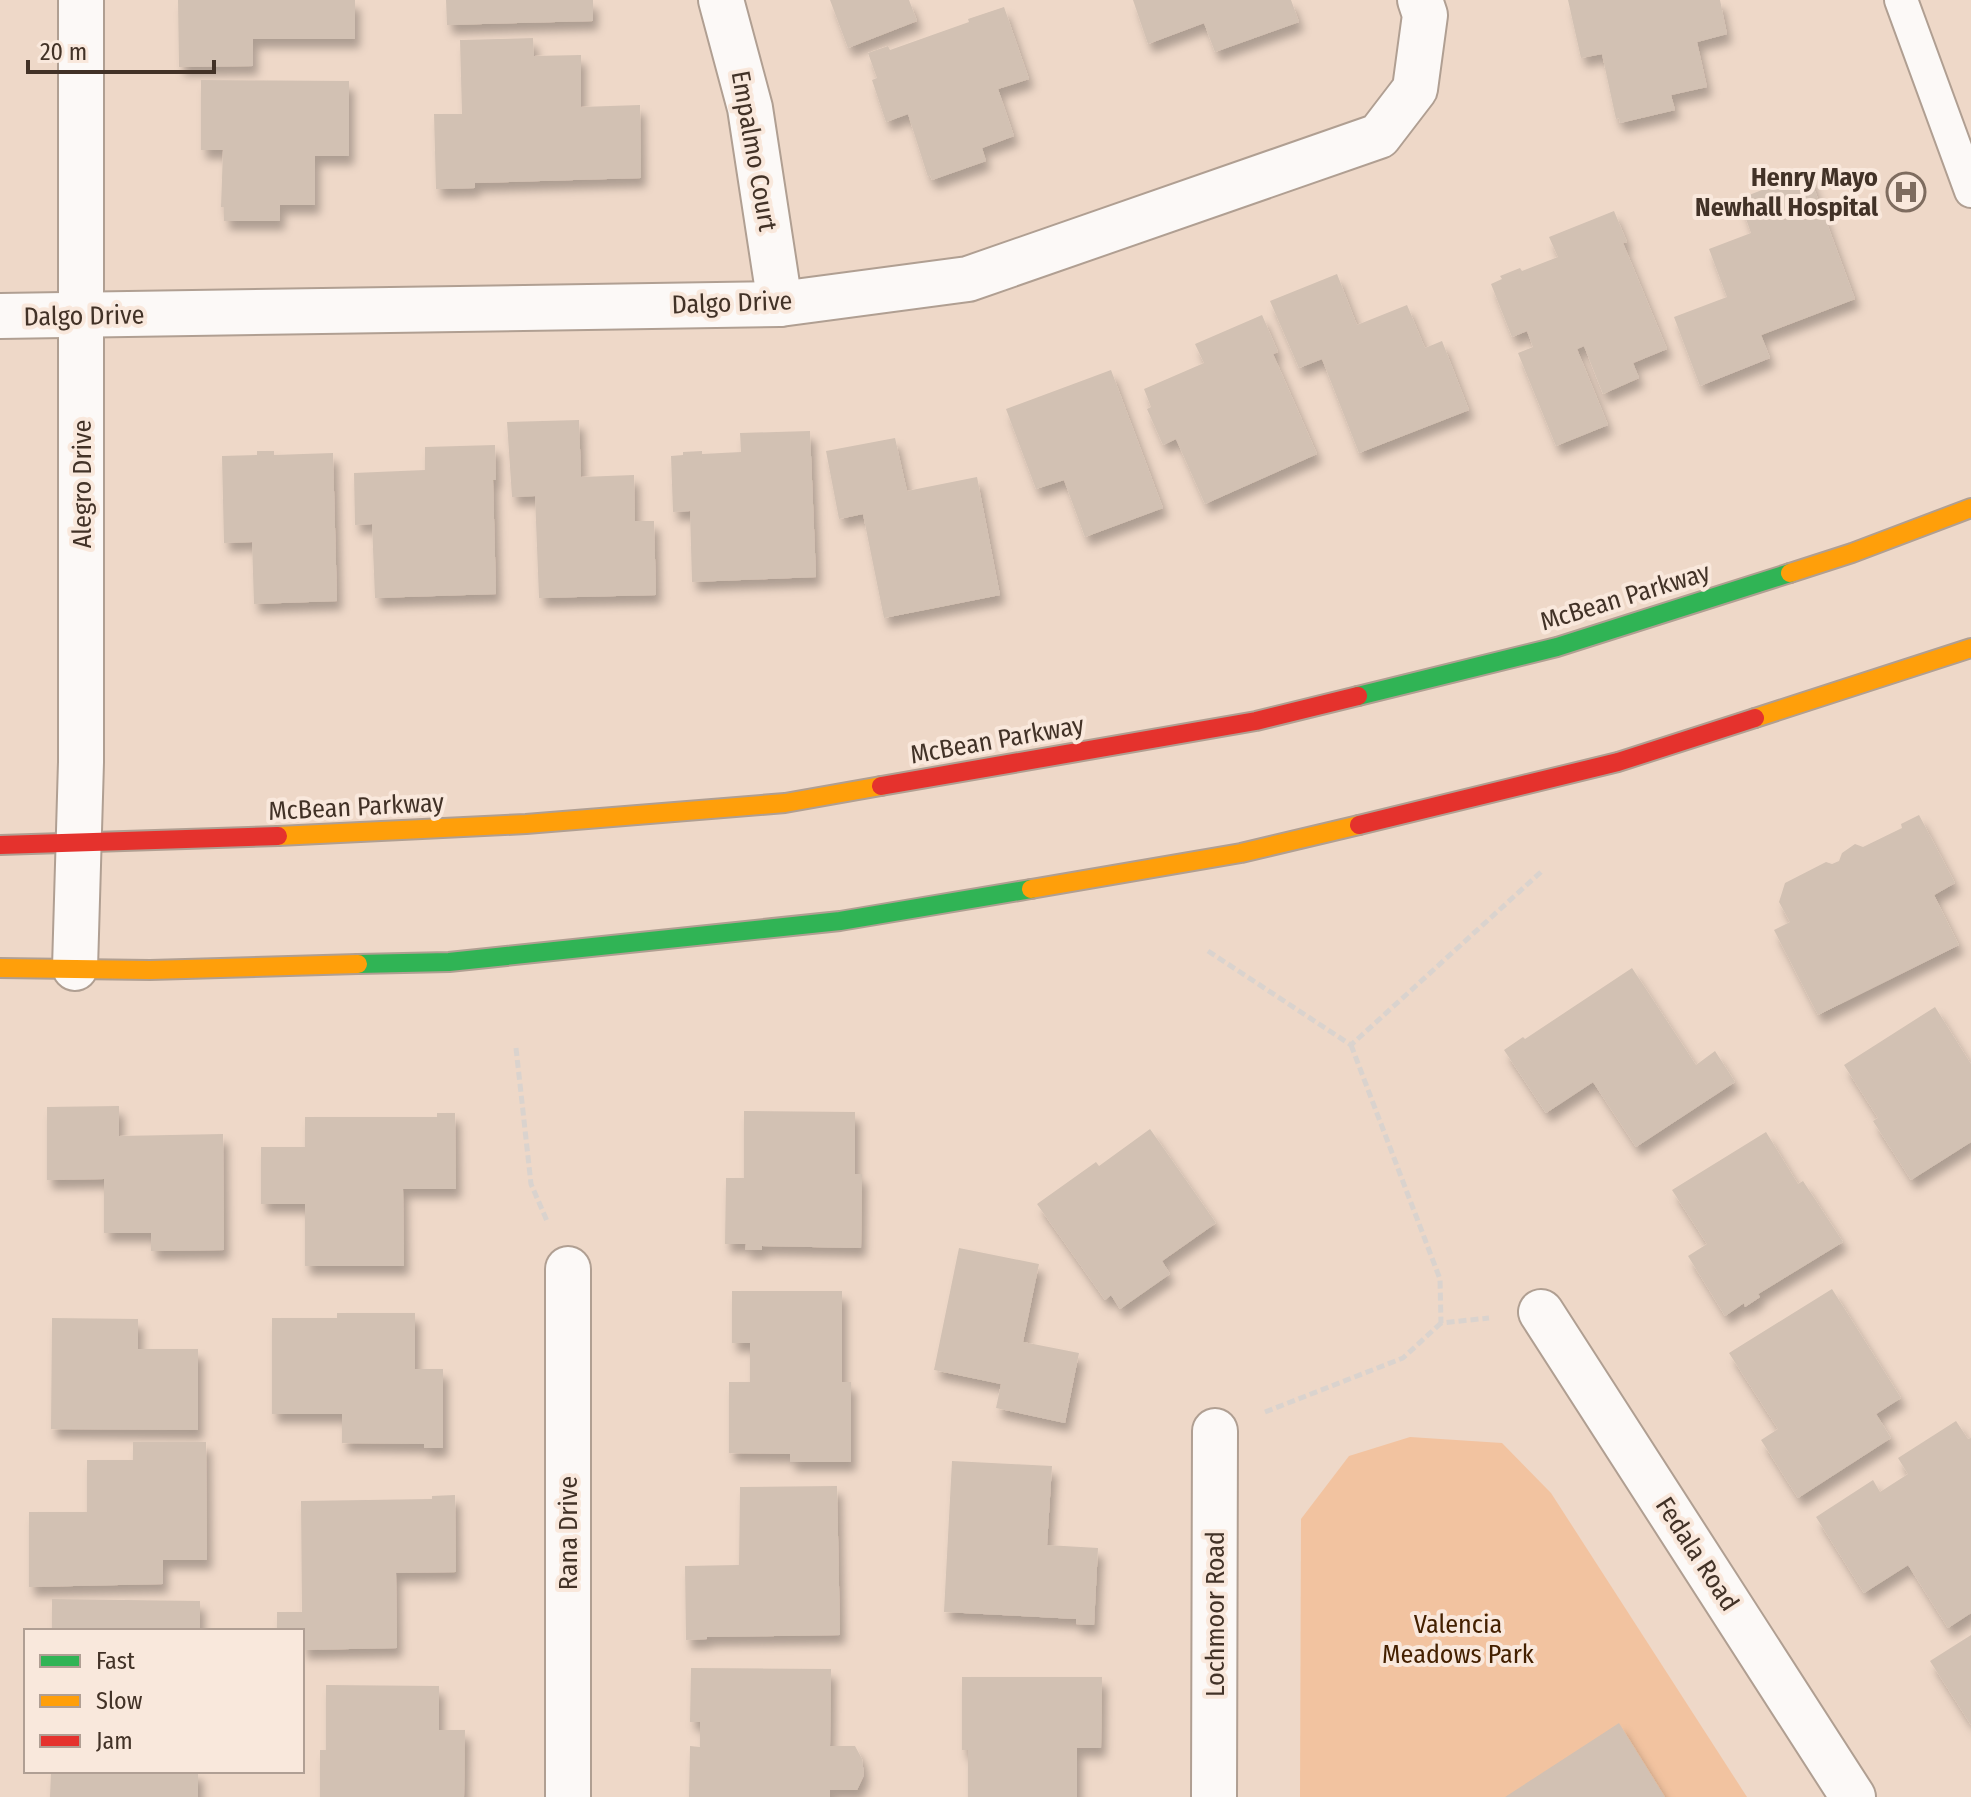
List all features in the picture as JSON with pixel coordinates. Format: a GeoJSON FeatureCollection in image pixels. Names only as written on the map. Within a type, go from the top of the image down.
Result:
{"type":"FeatureCollection","features":[{"type":"Feature","properties":{"kind":"main road","name":"McBean Parkway"},"geometry":{"type":"LineString","coordinates":[[0,845],[526,824],[785,803],[1224,726],[1557,647],[1852,553],[1971,508]]}},
{"type":"Feature","properties":{"kind":"main road"},"geometry":{"type":"LineString","coordinates":[[0,968],[150,970],[449,962],[840,921],[1241,853],[1618,762],[1971,648]]}},
{"type":"Feature","properties":{"kind":"street","name":"Alegro Drive"},"geometry":{"type":"LineString","coordinates":[[75,968],[81,762],[81,0]]}},
{"type":"Feature","properties":{"kind":"street","name":"Empalmo Court"},"geometry":{"type":"LineString","coordinates":[[721,0],[750,108],[780,304]]}},
{"type":"Feature","properties":{"kind":"street","name":"Dalgo Drive"},"geometry":{"type":"LineString","coordinates":[[0,316],[780,304],[968,279],[1379,136],[1415,89],[1425,15],[1420,0]]}},
{"type":"Feature","properties":{"kind":"street","name":"Rana Drive"},"geometry":{"type":"LineString","coordinates":[[568,1269],[568,1797]]}},
{"type":"Feature","properties":{"kind":"street","name":"Fedala Road"},"geometry":{"type":"LineString","coordinates":[[1541,1312],[1853,1797]]}},
{"type":"Feature","properties":{"kind":"street","name":"Lochmoor Road"},"geometry":{"type":"LineString","coordinates":[[1214,1797],[1215,1431]]}},
{"type":"Feature","properties":{"kind":"lane"},"geometry":{"type":"LineString","coordinates":[[1901,0],[1971,191]]}},
{"type":"Feature","properties":{"kind":"path"},"geometry":{"type":"LineString","coordinates":[[1351,1045],[1542,871]]}},
{"type":"Feature","properties":{"kind":"path"},"geometry":{"type":"LineString","coordinates":[[1208,951],[1351,1045],[1440,1279],[1441,1323]]}},
{"type":"Feature","properties":{"kind":"path"},"geometry":{"type":"LineString","coordinates":[[516,1048],[531,1184],[568,1269]]}},
{"type":"Feature","properties":{"kind":"path"},"geometry":{"type":"LineString","coordinates":[[1215,1431],[1403,1358],[1441,1323],[1541,1312]]}},
{"type":"Feature","properties":{"kind":"green space","name":"Valencia Meadows Park"},"geometry":{"type":"Polygon","coordinates":[[[1410,1437],[1502,1443],[1551,1493],[1747,1797],[1300,1797],[1301,1519],[1349,1456],[1410,1437]]]}},
{"type":"Feature","properties":{"kind":"building"},"geometry":{"type":"Polygon","coordinates":[[[178,0],[355,0],[355,39],[253,39],[253,66],[179,67],[178,0]]]}},
{"type":"Feature","properties":{"kind":"building"},"geometry":{"type":"Polygon","coordinates":[[[446,0],[593,0],[593,21],[447,25],[446,0]]]}},
{"type":"Feature","properties":{"kind":"building"},"geometry":{"type":"Polygon","coordinates":[[[830,0],[909,0],[917,21],[848,48],[830,0]]]}},
{"type":"Feature","properties":{"kind":"building"},"geometry":{"type":"Polygon","coordinates":[[[1133,0],[1291,0],[1299,22],[1215,52],[1204,23],[1148,44],[1133,0]]]}},
{"type":"Feature","properties":{"kind":"building"},"geometry":{"type":"Polygon","coordinates":[[[1568,0],[1720,0],[1727,34],[1697,42],[1707,87],[1671,95],[1675,110],[1620,123],[1619,118],[1616,119],[1602,54],[1581,58],[1568,0]]]}},
{"type":"Feature","properties":{"kind":"building"},"geometry":{"type":"Polygon","coordinates":[[[1004,7],[1029,79],[998,89],[1014,136],[982,148],[986,161],[932,180],[930,175],[928,177],[908,114],[886,122],[872,80],[877,78],[868,53],[888,46],[890,50],[1004,7]]]}},
{"type":"Feature","properties":{"kind":"building"},"geometry":{"type":"Polygon","coordinates":[[[533,38],[534,56],[581,55],[581,107],[640,105],[641,178],[475,183],[475,188],[436,189],[434,114],[462,114],[460,40],[533,38]]]}},
{"type":"Feature","properties":{"kind":"building"},"geometry":{"type":"Polygon","coordinates":[[[201,80],[349,81],[349,156],[315,156],[315,205],[280,205],[280,221],[224,221],[224,207],[221,207],[223,150],[201,150],[201,80]]]}},
{"type":"Feature","properties":{"kind":"building"},"geometry":{"type":"Polygon","coordinates":[[[1808,172],[1855,299],[1761,335],[1770,358],[1700,386],[1674,317],[1727,297],[1709,249],[1751,233],[1739,199],[1808,172]]]}},
{"type":"Feature","properties":{"kind":"building"},"geometry":{"type":"Polygon","coordinates":[[[1614,211],[1627,242],[1623,243],[1667,349],[1633,363],[1639,378],[1603,394],[1584,346],[1577,349],[1608,425],[1556,446],[1518,353],[1533,347],[1527,331],[1512,337],[1491,284],[1502,279],[1500,276],[1558,257],[1549,237],[1614,211]]]}},
{"type":"Feature","properties":{"kind":"building"},"geometry":{"type":"Polygon","coordinates":[[[1337,274],[1357,325],[1407,305],[1425,348],[1442,341],[1469,410],[1359,453],[1322,359],[1299,368],[1270,301],[1337,274]]]}},
{"type":"Feature","properties":{"kind":"building"},"geometry":{"type":"Polygon","coordinates":[[[1262,315],[1278,352],[1273,354],[1317,454],[1205,504],[1176,439],[1163,445],[1147,409],[1151,407],[1144,389],[1204,363],[1195,344],[1262,315]]]}},
{"type":"Feature","properties":{"kind":"building"},"geometry":{"type":"Polygon","coordinates":[[[1111,370],[1163,508],[1085,537],[1064,480],[1036,489],[1006,409],[1111,370]]]}},
{"type":"Feature","properties":{"kind":"building"},"geometry":{"type":"Polygon","coordinates":[[[579,420],[581,477],[634,475],[635,521],[654,521],[656,595],[539,598],[535,496],[512,497],[507,422],[579,420]]]}},
{"type":"Feature","properties":{"kind":"building"},"geometry":{"type":"Polygon","coordinates":[[[810,431],[816,577],[692,582],[690,511],[673,512],[671,456],[683,455],[683,452],[741,452],[740,433],[810,431]]]}},
{"type":"Feature","properties":{"kind":"building"},"geometry":{"type":"Polygon","coordinates":[[[895,438],[907,491],[977,477],[1000,595],[884,618],[863,514],[839,519],[826,451],[895,438]]]}},
{"type":"Feature","properties":{"kind":"building"},"geometry":{"type":"Polygon","coordinates":[[[495,445],[496,594],[375,598],[372,524],[355,525],[354,473],[425,470],[425,447],[495,445]]]}},
{"type":"Feature","properties":{"kind":"building"},"geometry":{"type":"Polygon","coordinates":[[[257,451],[274,451],[274,455],[333,453],[337,601],[254,604],[252,542],[224,543],[222,456],[257,455],[257,451]]]}},
{"type":"Feature","properties":{"kind":"building"},"geometry":{"type":"Polygon","coordinates":[[[1919,815],[1955,883],[1934,895],[1959,945],[1818,1015],[1774,930],[1790,922],[1779,902],[1785,883],[1826,862],[1832,864],[1839,861],[1842,853],[1855,844],[1863,847],[1902,828],[1901,824],[1919,815]]]}},
{"type":"Feature","properties":{"kind":"building"},"geometry":{"type":"Polygon","coordinates":[[[1632,968],[1696,1065],[1715,1051],[1735,1082],[1636,1147],[1593,1082],[1546,1113],[1504,1050],[1632,968]]]}},
{"type":"Feature","properties":{"kind":"building"},"geometry":{"type":"Polygon","coordinates":[[[1935,1007],[1971,1064],[1971,1142],[1911,1180],[1873,1121],[1878,1118],[1844,1065],[1935,1007]]]}},
{"type":"Feature","properties":{"kind":"building"},"geometry":{"type":"Polygon","coordinates":[[[119,1106],[119,1136],[223,1134],[224,1250],[151,1251],[151,1233],[104,1233],[104,1179],[47,1180],[47,1107],[119,1106]]]}},
{"type":"Feature","properties":{"kind":"building"},"geometry":{"type":"Polygon","coordinates":[[[744,1111],[855,1112],[855,1174],[862,1174],[861,1248],[762,1246],[762,1250],[745,1250],[746,1244],[725,1244],[726,1178],[744,1178],[744,1111]]]}},
{"type":"Feature","properties":{"kind":"building"},"geometry":{"type":"Polygon","coordinates":[[[437,1113],[455,1113],[456,1189],[403,1189],[404,1266],[305,1266],[305,1204],[261,1204],[261,1147],[305,1147],[305,1117],[437,1117],[437,1113]]]}},
{"type":"Feature","properties":{"kind":"building"},"geometry":{"type":"Polygon","coordinates":[[[1150,1129],[1216,1223],[1162,1261],[1170,1274],[1120,1309],[1111,1295],[1105,1300],[1037,1204],[1096,1162],[1099,1166],[1150,1129]]]}},
{"type":"Feature","properties":{"kind":"building"},"geometry":{"type":"Polygon","coordinates":[[[1766,1132],[1798,1184],[1803,1181],[1843,1242],[1758,1294],[1760,1297],[1745,1307],[1744,1303],[1725,1316],[1688,1256],[1707,1244],[1672,1190],[1766,1132]]]}},
{"type":"Feature","properties":{"kind":"building"},"geometry":{"type":"Polygon","coordinates":[[[959,1248],[1039,1264],[1023,1342],[1079,1353],[1065,1423],[996,1408],[1001,1384],[934,1370],[959,1248]]]}},
{"type":"Feature","properties":{"kind":"building"},"geometry":{"type":"Polygon","coordinates":[[[1832,1289],[1901,1398],[1876,1414],[1891,1438],[1798,1498],[1761,1440],[1778,1429],[1729,1353],[1832,1289]]]}},
{"type":"Feature","properties":{"kind":"building"},"geometry":{"type":"Polygon","coordinates":[[[732,1291],[842,1291],[842,1382],[851,1382],[851,1462],[790,1462],[790,1454],[729,1453],[729,1382],[750,1382],[750,1343],[732,1343],[732,1291]]]}},
{"type":"Feature","properties":{"kind":"building"},"geometry":{"type":"Polygon","coordinates":[[[337,1313],[415,1313],[415,1369],[443,1369],[443,1448],[424,1448],[424,1444],[342,1443],[342,1414],[272,1414],[272,1318],[337,1318],[337,1313]]]}},
{"type":"Feature","properties":{"kind":"building"},"geometry":{"type":"Polygon","coordinates":[[[52,1318],[138,1319],[138,1349],[198,1349],[198,1430],[51,1429],[52,1318]]]}},
{"type":"Feature","properties":{"kind":"building"},"geometry":{"type":"Polygon","coordinates":[[[1956,1421],[1968,1439],[1971,1438],[1971,1613],[1948,1628],[1908,1565],[1864,1593],[1816,1517],[1873,1480],[1880,1492],[1908,1474],[1898,1458],[1956,1421]]]}},
{"type":"Feature","properties":{"kind":"building"},"geometry":{"type":"Polygon","coordinates":[[[133,1442],[206,1442],[207,1560],[163,1560],[163,1584],[29,1587],[29,1512],[87,1512],[87,1460],[133,1460],[133,1442]]]}},
{"type":"Feature","properties":{"kind":"building"},"geometry":{"type":"Polygon","coordinates":[[[952,1461],[1052,1466],[1047,1545],[1098,1548],[1094,1625],[1076,1624],[1076,1619],[944,1612],[952,1461]]]}},
{"type":"Feature","properties":{"kind":"building"},"geometry":{"type":"Polygon","coordinates":[[[837,1486],[840,1635],[686,1640],[685,1566],[739,1565],[740,1487],[837,1486]]]}},
{"type":"Feature","properties":{"kind":"building"},"geometry":{"type":"Polygon","coordinates":[[[455,1495],[456,1572],[396,1573],[397,1648],[304,1650],[304,1629],[277,1629],[277,1612],[302,1612],[301,1501],[432,1499],[432,1496],[455,1495]]]}},
{"type":"Feature","properties":{"kind":"building"},"geometry":{"type":"Polygon","coordinates":[[[52,1599],[200,1601],[200,1629],[52,1629],[52,1599]]]}},
{"type":"Feature","properties":{"kind":"building"},"geometry":{"type":"Polygon","coordinates":[[[1971,1635],[1971,1725],[1930,1661],[1971,1635]]]}},
{"type":"Feature","properties":{"kind":"building"},"geometry":{"type":"Polygon","coordinates":[[[691,1668],[831,1669],[830,1746],[855,1746],[862,1759],[864,1775],[857,1790],[830,1790],[830,1797],[689,1797],[690,1746],[700,1747],[700,1722],[690,1722],[691,1668]]]}},
{"type":"Feature","properties":{"kind":"building"},"geometry":{"type":"Polygon","coordinates":[[[962,1677],[1102,1677],[1101,1748],[1077,1748],[1077,1797],[968,1797],[968,1750],[962,1750],[962,1677]]]}},
{"type":"Feature","properties":{"kind":"building"},"geometry":{"type":"Polygon","coordinates":[[[326,1685],[439,1686],[439,1730],[465,1730],[464,1797],[320,1797],[320,1750],[326,1750],[326,1685]]]}},
{"type":"Feature","properties":{"kind":"building"},"geometry":{"type":"Polygon","coordinates":[[[1619,1723],[1665,1797],[1505,1797],[1619,1723]]]}},
{"type":"Feature","properties":{"kind":"building"},"geometry":{"type":"Polygon","coordinates":[[[51,1773],[198,1773],[198,1797],[50,1797],[51,1773]]]}},
{"type":"Feature","properties":{"kind":"traffic: fast"},"geometry":{"type":"LineString","coordinates":[[1358,696],[1557,647],[1790,573]]}},
{"type":"Feature","properties":{"kind":"traffic: fast"},"geometry":{"type":"LineString","coordinates":[[358,964],[449,962],[840,921],[1031,889]]}},
{"type":"Feature","properties":{"kind":"traffic: slow"},"geometry":{"type":"LineString","coordinates":[[1790,573],[1971,508]]}},
{"type":"Feature","properties":{"kind":"traffic: slow"},"geometry":{"type":"LineString","coordinates":[[1755,718],[1971,648]]}},
{"type":"Feature","properties":{"kind":"traffic: slow"},"geometry":{"type":"LineString","coordinates":[[278,836],[526,824],[785,803],[881,786]]}},
{"type":"Feature","properties":{"kind":"traffic: slow"},"geometry":{"type":"LineString","coordinates":[[1031,889],[1241,853],[1359,825]]}},
{"type":"Feature","properties":{"kind":"traffic: slow"},"geometry":{"type":"LineString","coordinates":[[0,968],[150,970],[358,964]]}},
{"type":"Feature","properties":{"kind":"traffic: jam"},"geometry":{"type":"LineString","coordinates":[[881,786],[1256,721],[1358,696]]}},
{"type":"Feature","properties":{"kind":"traffic: jam"},"geometry":{"type":"LineString","coordinates":[[1359,825],[1618,762],[1755,718]]}},
{"type":"Feature","properties":{"kind":"traffic: jam"},"geometry":{"type":"LineString","coordinates":[[0,845],[278,836]]}},
{"type":"Feature","properties":{"kind":"place","name":"Henry Mayo Newhall Hospital"},"geometry":{"type":"Point","coordinates":[1906,192]}}]}
